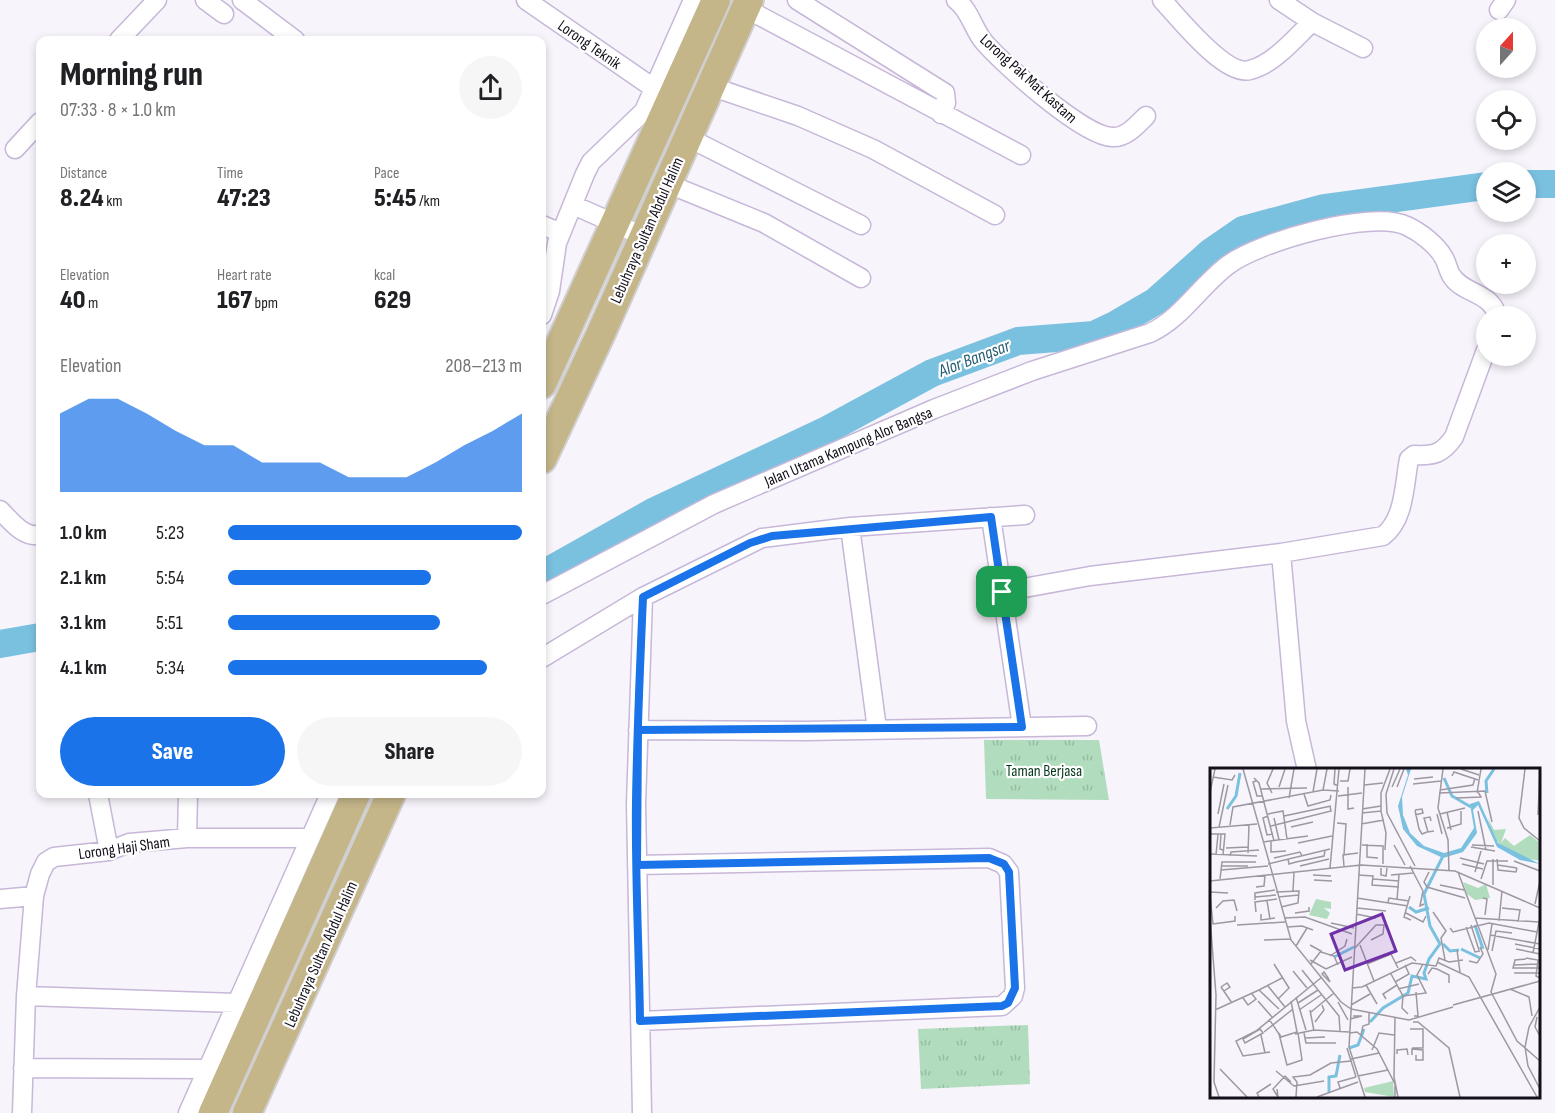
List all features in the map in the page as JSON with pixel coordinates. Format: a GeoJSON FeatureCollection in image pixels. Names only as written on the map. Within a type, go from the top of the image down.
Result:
{"type":"FeatureCollection","features":[{"type":"Feature","properties":{"kind":"main road","name":"Lebuhraya Sultan Abdul Halim"},"geometry":{"type":"LineString","coordinates":[[546,375],[716,0]]}},
{"type":"Feature","properties":{"kind":"main road","name":"Lebuhraya Sultan Abdul Halim"},"geometry":{"type":"LineString","coordinates":[[546,451],[602,333],[666,183],[747,4]]}},
{"type":"Feature","properties":{"kind":"main road","name":"Lebuhraya Sultan Abdul Halim"},"geometry":{"type":"LineString","coordinates":[[213,1113],[354,798]]}},
{"type":"Feature","properties":{"kind":"main road","name":"Lebuhraya Sultan Abdul Halim"},"geometry":{"type":"LineString","coordinates":[[247,1113],[389,798]]}},
{"type":"Feature","properties":{"kind":"street"},"geometry":{"type":"LineString","coordinates":[[123,36],[157,0]]}},
{"type":"Feature","properties":{"kind":"street"},"geometry":{"type":"LineString","coordinates":[[205,0],[224,14]]}},
{"type":"Feature","properties":{"kind":"street"},"geometry":{"type":"LineString","coordinates":[[242,0],[290,36]]}},
{"type":"Feature","properties":{"kind":"street","name":"Lorong Teknik"},"geometry":{"type":"LineString","coordinates":[[526,0],[654,89]]}},
{"type":"Feature","properties":{"kind":"street"},"geometry":{"type":"LineString","coordinates":[[546,303],[561,233],[591,162],[620,132],[641,115],[693,0]]}},
{"type":"Feature","properties":{"kind":"street"},"geometry":{"type":"LineString","coordinates":[[797,0],[945,93],[946,103],[941,114]]}},
{"type":"Feature","properties":{"kind":"street","name":"Lorong Pak Mat Kastam"},"geometry":{"type":"LineString","coordinates":[[956,0],[968,14],[984,42],[1044,96],[1085,127],[1100,135],[1114,138],[1130,132],[1146,116]]}},
{"type":"Feature","properties":{"kind":"street"},"geometry":{"type":"LineString","coordinates":[[1162,0],[1214,54],[1240,70],[1251,70],[1283,50],[1312,22]]}},
{"type":"Feature","properties":{"kind":"street"},"geometry":{"type":"LineString","coordinates":[[1279,0],[1312,22],[1363,48]]}},
{"type":"Feature","properties":{"kind":"street"},"geometry":{"type":"LineString","coordinates":[[747,4],[941,114],[1021,156]]}},
{"type":"Feature","properties":{"kind":"street"},"geometry":{"type":"LineString","coordinates":[[710,86],[798,116],[873,149],[995,215]]}},
{"type":"Feature","properties":{"kind":"street"},"geometry":{"type":"LineString","coordinates":[[15,149],[36,126]]}},
{"type":"Feature","properties":{"kind":"street"},"geometry":{"type":"LineString","coordinates":[[687,137],[861,225]]}},
{"type":"Feature","properties":{"kind":"street"},"geometry":{"type":"LineString","coordinates":[[666,183],[764,224],[861,278]]}},
{"type":"Feature","properties":{"kind":"street"},"geometry":{"type":"LineString","coordinates":[[573,205],[643,236]]}},
{"type":"Feature","properties":{"kind":"street","name":"Jalan Utama Kampung Alor Bangsa"},"geometry":{"type":"LineString","coordinates":[[546,595],[714,504],[934,409],[1032,371],[1166,326],[1237,259],[1277,242],[1353,222],[1378,220],[1407,225],[1430,241],[1444,256],[1458,283],[1490,302],[1492,306]]}},
{"type":"Feature","properties":{"kind":"street"},"geometry":{"type":"LineString","coordinates":[[546,227],[561,233]]}},
{"type":"Feature","properties":{"kind":"street"},"geometry":{"type":"LineString","coordinates":[[1002,592],[1090,576],[1281,553],[1383,536],[1392,529],[1399,515],[1409,459],[1414,455],[1433,456],[1446,449],[1454,437],[1480,366]]}},
{"type":"Feature","properties":{"kind":"street"},"geometry":{"type":"LineString","coordinates":[[0,510],[21,530],[36,536]]}},
{"type":"Feature","properties":{"kind":"street"},"geometry":{"type":"LineString","coordinates":[[546,656],[643,597],[762,538],[850,527],[1025,515]]}},
{"type":"Feature","properties":{"kind":"street"},"geometry":{"type":"LineString","coordinates":[[991,517],[1022,727]]}},
{"type":"Feature","properties":{"kind":"street"},"geometry":{"type":"LineString","coordinates":[[850,527],[877,729]]}},
{"type":"Feature","properties":{"kind":"street"},"geometry":{"type":"LineString","coordinates":[[1281,553],[1296,721],[1307,768]]}},
{"type":"Feature","properties":{"kind":"street"},"geometry":{"type":"LineString","coordinates":[[642,1113],[636,804],[643,597]]}},
{"type":"Feature","properties":{"kind":"street"},"geometry":{"type":"LineString","coordinates":[[638,730],[1087,726]]}},
{"type":"Feature","properties":{"kind":"street"},"geometry":{"type":"LineString","coordinates":[[99,798],[110,851]]}},
{"type":"Feature","properties":{"kind":"street"},"geometry":{"type":"LineString","coordinates":[[187,838],[188,798]]}},
{"type":"Feature","properties":{"kind":"street"},"geometry":{"type":"LineString","coordinates":[[188,1113],[328,798]]}},
{"type":"Feature","properties":{"kind":"street","name":"Lorong Haji Sham"},"geometry":{"type":"LineString","coordinates":[[22,1113],[26,996],[34,896],[46,862],[54,857],[110,851],[129,843],[187,838],[303,838],[309,840]]}},
{"type":"Feature","properties":{"kind":"street"},"geometry":{"type":"LineString","coordinates":[[637,865],[989,858],[999,861],[1009,872],[1015,988],[1013,996],[1002,1006],[640,1021]]}},
{"type":"Feature","properties":{"kind":"street"},"geometry":{"type":"LineString","coordinates":[[0,899],[34,896]]}},
{"type":"Feature","properties":{"kind":"street"},"geometry":{"type":"LineString","coordinates":[[26,996],[236,1003]]}},
{"type":"Feature","properties":{"kind":"street"},"geometry":{"type":"LineString","coordinates":[[23,1068],[207,1069]]}},
{"type":"Feature","properties":{"kind":"green space","name":"Taman Berjasa"},"geometry":{"type":"Polygon","coordinates":[[[984,740],[1099,740],[1109,800],[986,799],[984,740]]]}},
{"type":"Feature","properties":{"kind":"green space"},"geometry":{"type":"Polygon","coordinates":[[[1028,1025],[1030,1084],[921,1089],[918,1029],[1028,1025]]]}},
{"type":"Feature","properties":{"kind":"waterway","name":"Alor Bangsar"},"geometry":{"type":"LineString","coordinates":[[1536,184],[1555,184]]}},
{"type":"Feature","properties":{"kind":"waterway","name":"Alor Bangsar"},"geometry":{"type":"LineString","coordinates":[[546,571],[653,512],[825,431],[932,373],[1018,341],[1094,335],[1113,326],[1156,301],[1211,252],[1243,230],[1324,208],[1476,187]]}},
{"type":"Feature","properties":{"kind":"waterway","name":"Alor Bangsar"},"geometry":{"type":"LineString","coordinates":[[0,644],[36,638]]}},
{"type":"Feature","properties":{"kind":"route"},"geometry":{"type":"LineString","coordinates":[[1002,592],[991,517],[850,527],[762,538],[643,597],[639,695],[636,804],[639,941],[640,1021],[1002,1006],[1008,1003],[1015,988],[1009,872],[999,861],[989,858],[813,864],[637,865],[636,804],[638,730],[805,731],[1022,727],[1002,592]]}}]}
